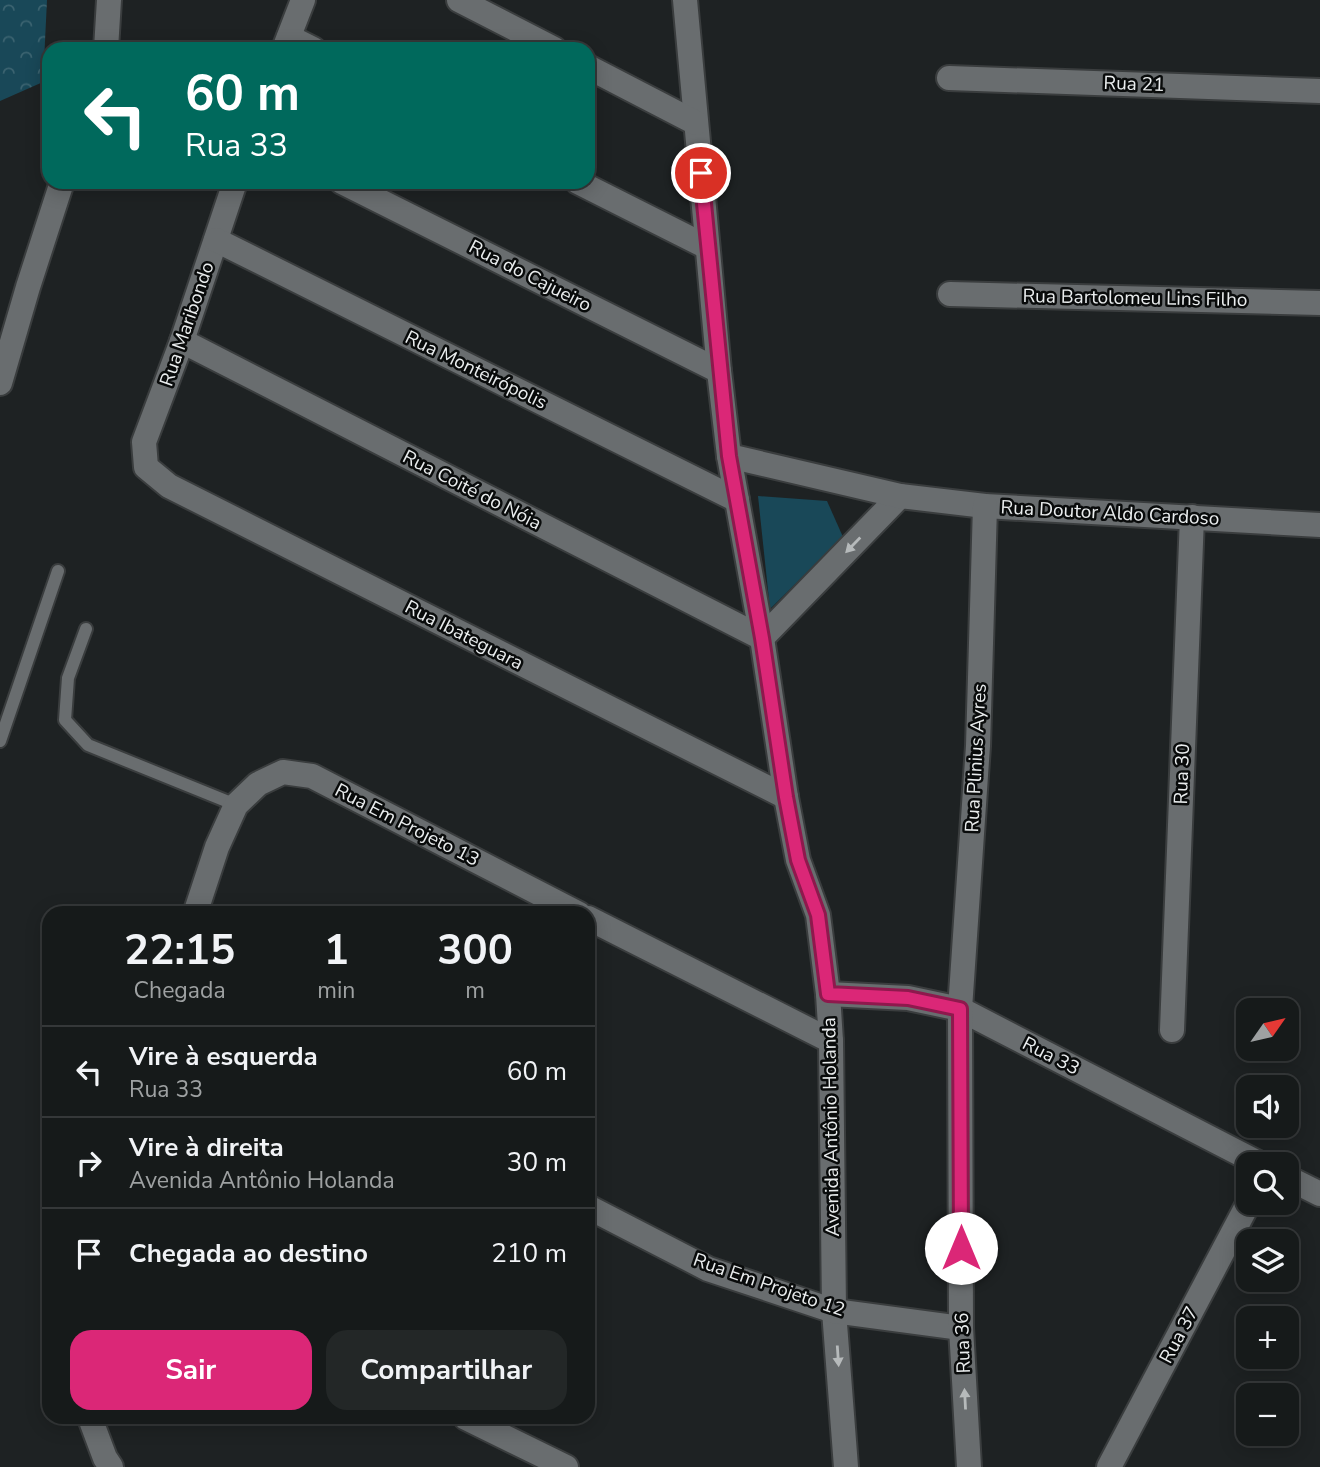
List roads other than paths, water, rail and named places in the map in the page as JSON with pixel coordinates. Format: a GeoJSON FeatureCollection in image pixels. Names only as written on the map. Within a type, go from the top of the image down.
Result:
{"type":"FeatureCollection","features":[{"type":"Feature","properties":{"kind":"street"},"geometry":{"type":"LineString","coordinates":[[106,42],[109,0]]}},
{"type":"Feature","properties":{"kind":"street"},"geometry":{"type":"LineString","coordinates":[[286,42],[303,0]]}},
{"type":"Feature","properties":{"kind":"street"},"geometry":{"type":"LineString","coordinates":[[460,0],[541,42]]}},
{"type":"Feature","properties":{"kind":"street","name":"Avenida Antônio Holanda"},"geometry":{"type":"LineString","coordinates":[[685,0],[729,456],[762,638],[786,797],[798,860],[818,915],[828,994],[831,1041],[834,1311],[846,1467]]}},
{"type":"Feature","properties":{"kind":"street"},"geometry":{"type":"LineString","coordinates":[[595,71],[696,123]]}},
{"type":"Feature","properties":{"kind":"street","name":"Rua 21"},"geometry":{"type":"LineString","coordinates":[[949,78],[1320,91]]}},
{"type":"Feature","properties":{"kind":"street"},"geometry":{"type":"LineString","coordinates":[[0,383],[60,189]]}},
{"type":"Feature","properties":{"kind":"street","name":"Rua Maribondo"},"geometry":{"type":"LineString","coordinates":[[146,467],[144,442],[182,341],[233,189]]}},
{"type":"Feature","properties":{"kind":"street","name":"Rua do Cajueiro"},"geometry":{"type":"LineString","coordinates":[[356,189],[719,370]]}},
{"type":"Feature","properties":{"kind":"street"},"geometry":{"type":"LineString","coordinates":[[592,189],[707,247]]}},
{"type":"Feature","properties":{"kind":"street","name":"Rua Monteirópolis"},"geometry":{"type":"LineString","coordinates":[[216,240],[737,500]]}},
{"type":"Feature","properties":{"kind":"street","name":"Rua Bartolomeu Lins Filho"},"geometry":{"type":"LineString","coordinates":[[950,294],[1320,303]]}},
{"type":"Feature","properties":{"kind":"street","name":"Rua Coité do Nóia"},"geometry":{"type":"LineString","coordinates":[[182,341],[762,638]]}},
{"type":"Feature","properties":{"kind":"street","name":"Rua Doutor Aldo Cardoso"},"geometry":{"type":"LineString","coordinates":[[729,456],[900,496],[985,506],[1320,525]]}},
{"type":"Feature","properties":{"kind":"street","name":"Rua Ibateguara"},"geometry":{"type":"LineString","coordinates":[[146,467],[169,486],[786,797]]}},
{"type":"Feature","properties":{"kind":"street"},"geometry":{"type":"LineString","coordinates":[[762,638],[900,496]]}},
{"type":"Feature","properties":{"kind":"street","name":"Rua Plinius Ayres"},"geometry":{"type":"LineString","coordinates":[[960,1009],[978,746],[985,506]]}},
{"type":"Feature","properties":{"kind":"street","name":"Rua 30"},"geometry":{"type":"LineString","coordinates":[[1172,1030],[1192,517]]}},
{"type":"Feature","properties":{"kind":"street","name":"Rua Em Projeto 13"},"geometry":{"type":"LineString","coordinates":[[236,805],[258,784],[283,772],[312,776],[564,906]]}},
{"type":"Feature","properties":{"kind":"street"},"geometry":{"type":"LineString","coordinates":[[198,906],[217,847],[236,805]]}},
{"type":"Feature","properties":{"kind":"street"},"geometry":{"type":"LineString","coordinates":[[595,922],[831,1041]]}},
{"type":"Feature","properties":{"kind":"street","name":"Rua 33"},"geometry":{"type":"LineString","coordinates":[[828,994],[908,998],[960,1009],[1237,1152]]}},
{"type":"Feature","properties":{"kind":"street","name":"Rua 36"},"geometry":{"type":"LineString","coordinates":[[960,1009],[961,1328],[969,1467]]}},
{"type":"Feature","properties":{"kind":"street"},"geometry":{"type":"LineString","coordinates":[[1299,1184],[1320,1194]]}},
{"type":"Feature","properties":{"kind":"street","name":"Rua Em Projeto 12"},"geometry":{"type":"LineString","coordinates":[[595,1211],[708,1269],[834,1311],[961,1328]]}},
{"type":"Feature","properties":{"kind":"street","name":"Rua 37"},"geometry":{"type":"LineString","coordinates":[[1109,1467],[1242,1215]]}},
{"type":"Feature","properties":{"kind":"street"},"geometry":{"type":"LineString","coordinates":[[92,1424],[111,1467]]}},
{"type":"Feature","properties":{"kind":"street"},"geometry":{"type":"LineString","coordinates":[[478,1424],[566,1467]]}},
{"type":"Feature","properties":{"kind":"lane"},"geometry":{"type":"LineString","coordinates":[[0,741],[58,571]]}},
{"type":"Feature","properties":{"kind":"lane"},"geometry":{"type":"LineString","coordinates":[[86,629],[68,678],[65,720],[88,746],[236,805]]}}]}
